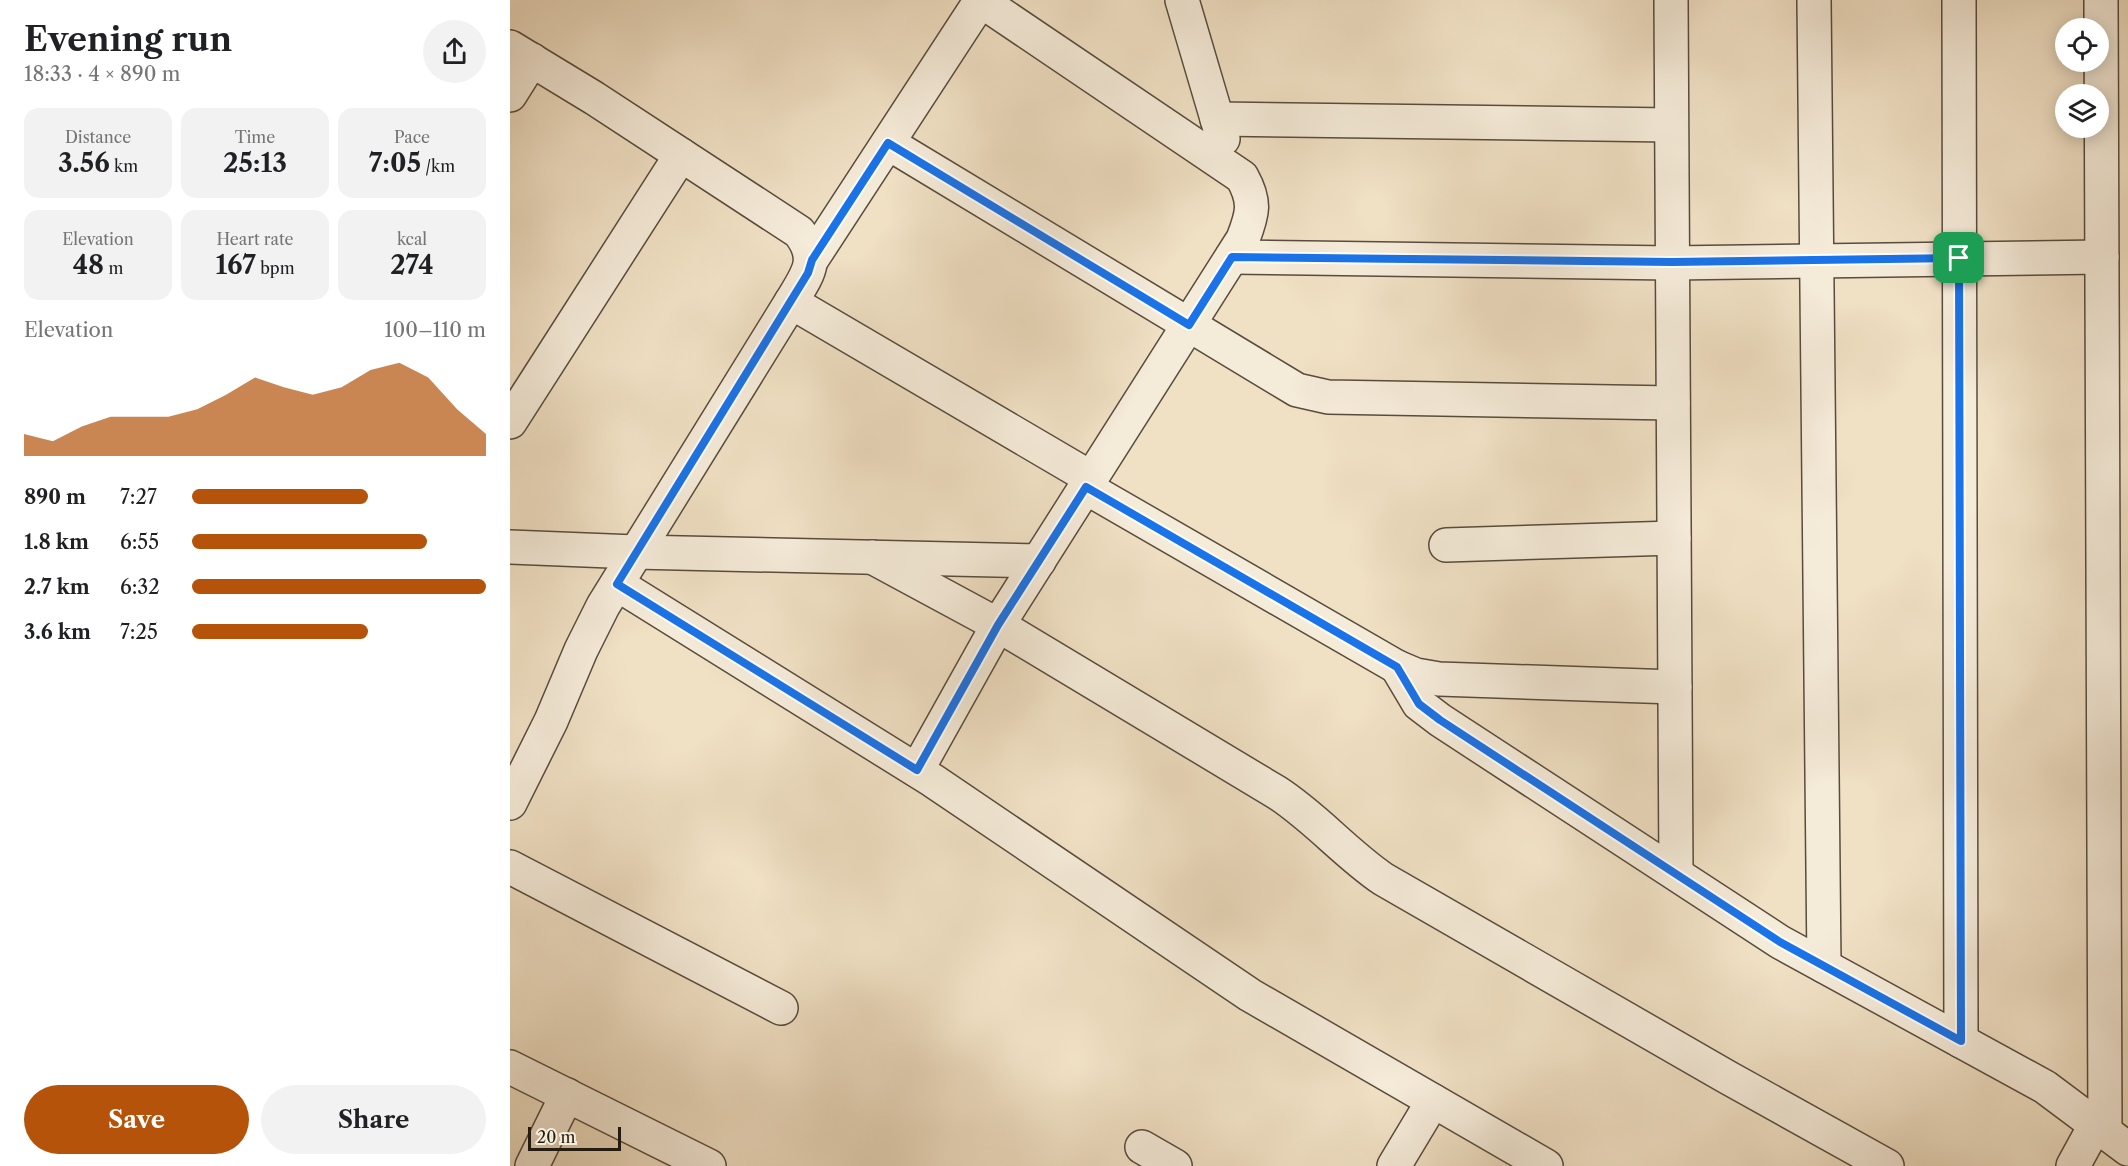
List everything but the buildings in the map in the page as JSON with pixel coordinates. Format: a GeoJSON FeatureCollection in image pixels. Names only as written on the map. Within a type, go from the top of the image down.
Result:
{"type":"FeatureCollection","features":[{"type":"Feature","properties":{"kind":"street"},"geometry":{"type":"LineString","coordinates":[[510,803],[551,721],[580,650],[603,606],[791,302],[808,273],[812,260],[981,0],[1242,177],[1251,193],[1252,213],[1243,239],[998,625],[917,770]]}},
{"type":"Feature","properties":{"kind":"street"},"geometry":{"type":"LineString","coordinates":[[1182,0],[1232,170]]}},
{"type":"Feature","properties":{"kind":"street"},"geometry":{"type":"LineString","coordinates":[[1671,0],[1676,873]]}},
{"type":"Feature","properties":{"kind":"street"},"geometry":{"type":"LineString","coordinates":[[1814,0],[1824,966]]}},
{"type":"Feature","properties":{"kind":"street"},"geometry":{"type":"LineString","coordinates":[[1959,0],[1961,1041]]}},
{"type":"Feature","properties":{"kind":"street"},"geometry":{"type":"LineString","coordinates":[[2073,1166],[2110,1135],[2116,1083],[2116,715],[2102,257],[2100,0]]}},
{"type":"Feature","properties":{"kind":"street"},"geometry":{"type":"LineString","coordinates":[[510,95],[521,54],[594,98],[798,232],[807,243],[812,260]]}},
{"type":"Feature","properties":{"kind":"street"},"geometry":{"type":"LineString","coordinates":[[1217,119],[1671,125]]}},
{"type":"Feature","properties":{"kind":"street"},"geometry":{"type":"LineString","coordinates":[[888,143],[1297,390],[1328,397],[1673,403]]}},
{"type":"Feature","properties":{"kind":"street"},"geometry":{"type":"LineString","coordinates":[[510,422],[681,155]]}},
{"type":"Feature","properties":{"kind":"street"},"geometry":{"type":"LineString","coordinates":[[1232,257],[1672,262],[2102,257]]}},
{"type":"Feature","properties":{"kind":"street"},"geometry":{"type":"LineString","coordinates":[[791,302],[1397,667],[1416,675],[1439,679],[1674,687]]}},
{"type":"Feature","properties":{"kind":"street"},"geometry":{"type":"LineString","coordinates":[[1446,545],[1674,538]]}},
{"type":"Feature","properties":{"kind":"street"},"geometry":{"type":"LineString","coordinates":[[510,547],[1039,561]]}},
{"type":"Feature","properties":{"kind":"street"},"geometry":{"type":"LineString","coordinates":[[872,557],[998,625],[1294,804],[1369,870],[1383,879],[1727,1077],[1887,1166]]}},
{"type":"Feature","properties":{"kind":"street"},"geometry":{"type":"LineString","coordinates":[[617,584],[917,770],[1251,995],[1545,1166]]}},
{"type":"Feature","properties":{"kind":"street"},"geometry":{"type":"LineString","coordinates":[[1397,667],[1419,704],[1440,720],[1780,942],[2045,1087],[2110,1135]]}},
{"type":"Feature","properties":{"kind":"street"},"geometry":{"type":"LineString","coordinates":[[1440,720],[1497,681]]}},
{"type":"Feature","properties":{"kind":"street"},"geometry":{"type":"LineString","coordinates":[[510,867],[781,1008]]}},
{"type":"Feature","properties":{"kind":"street"},"geometry":{"type":"LineString","coordinates":[[510,1067],[709,1166]]}},
{"type":"Feature","properties":{"kind":"street"},"geometry":{"type":"LineString","coordinates":[[532,1166],[567,1095]]}},
{"type":"Feature","properties":{"kind":"street"},"geometry":{"type":"LineString","coordinates":[[1394,1166],[1433,1101]]}},
{"type":"Feature","properties":{"kind":"street"},"geometry":{"type":"LineString","coordinates":[[1142,1147],[1175,1166]]}},
{"type":"Feature","properties":{"kind":"route"},"geometry":{"type":"LineString","coordinates":[[888,143],[1189,325],[1232,257],[1672,262],[1959,258],[1961,1041],[1780,942],[1424,710],[1397,667],[1086,487],[998,625],[917,770],[617,584],[808,273],[812,260],[888,143]]}}]}
